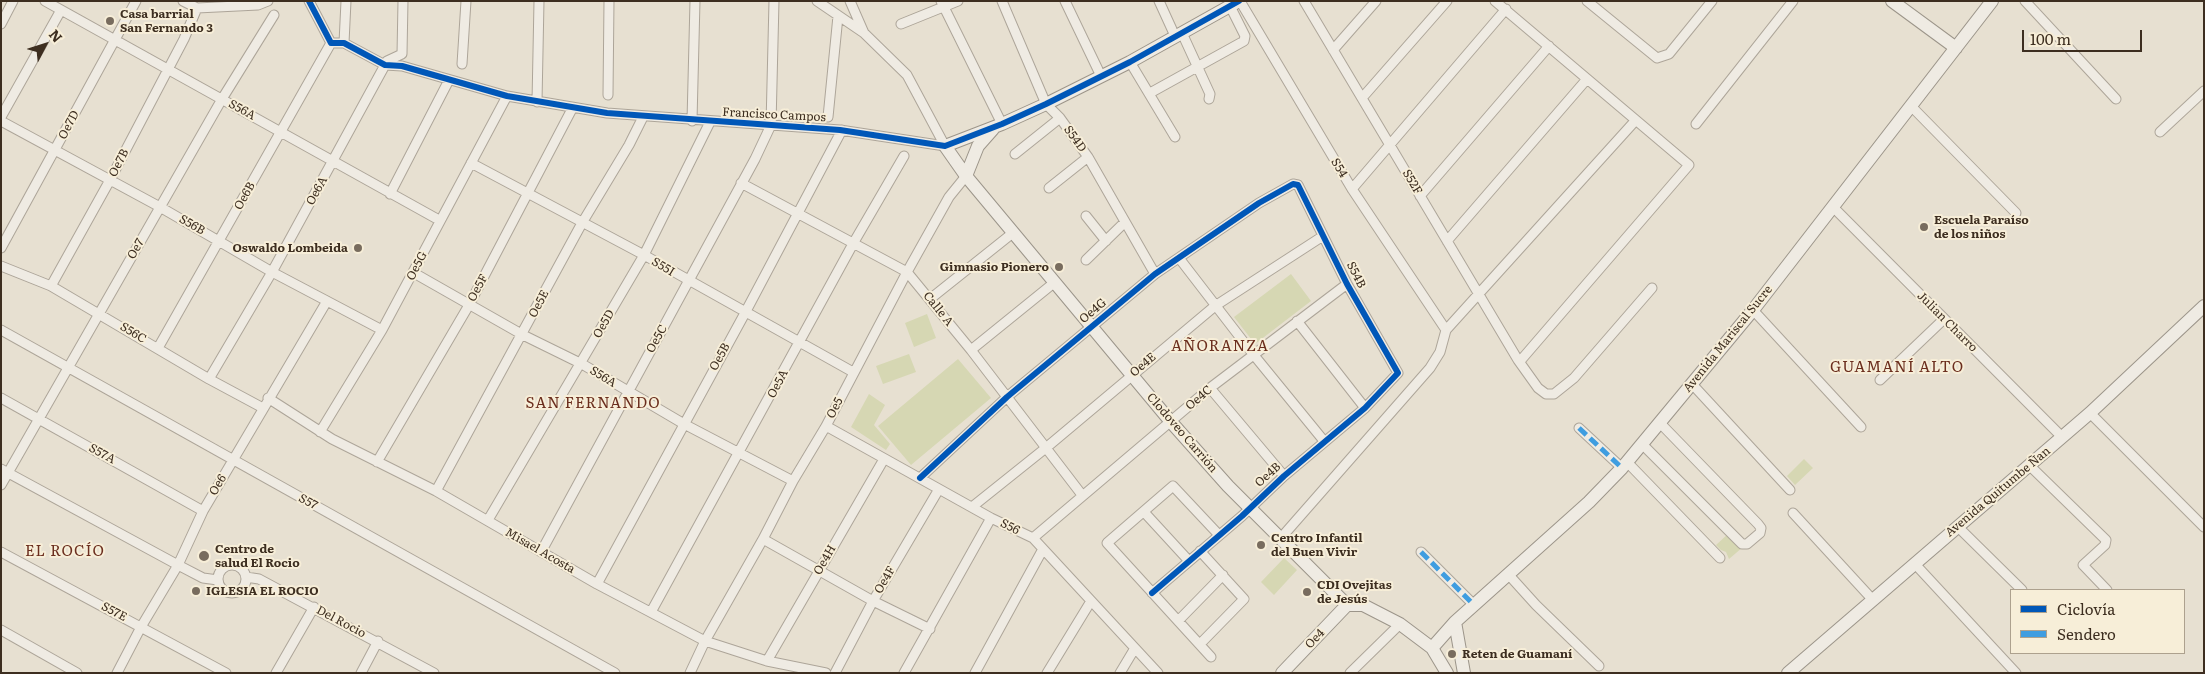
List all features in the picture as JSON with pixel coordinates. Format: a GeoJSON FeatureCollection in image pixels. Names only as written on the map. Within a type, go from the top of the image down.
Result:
{"type":"FeatureCollection","features":[{"type":"Feature","properties":{"kind":"street"},"geometry":{"type":"LineString","coordinates":[[1,24],[13,1]]}},
{"type":"Feature","properties":{"kind":"street","name":"S56A"},"geometry":{"type":"LineString","coordinates":[[45,1],[439,220]]}},
{"type":"Feature","properties":{"kind":"street","name":"Oe7D"},"geometry":{"type":"LineString","coordinates":[[1,248],[136,1]]}},
{"type":"Feature","properties":{"kind":"street"},"geometry":{"type":"LineString","coordinates":[[186,2],[198,8],[258,5],[268,1]]}},
{"type":"Feature","properties":{"kind":"street"},"geometry":{"type":"LineString","coordinates":[[309,1],[331,43]]}},
{"type":"Feature","properties":{"kind":"street"},"geometry":{"type":"LineString","coordinates":[[344,43],[346,1]]}},
{"type":"Feature","properties":{"kind":"street","name":"Oe6A"},"geometry":{"type":"LineString","coordinates":[[209,379],[272,272],[387,61],[402,54],[403,1]]}},
{"type":"Feature","properties":{"kind":"street"},"geometry":{"type":"LineString","coordinates":[[462,64],[466,1]]}},
{"type":"Feature","properties":{"kind":"street"},"geometry":{"type":"LineString","coordinates":[[537,102],[539,1]]}},
{"type":"Feature","properties":{"kind":"street"},"geometry":{"type":"LineString","coordinates":[[608,1],[608,95]]}},
{"type":"Feature","properties":{"kind":"street"},"geometry":{"type":"LineString","coordinates":[[692,121],[695,1]]}},
{"type":"Feature","properties":{"kind":"street"},"geometry":{"type":"LineString","coordinates":[[771,124],[774,1]]}},
{"type":"Feature","properties":{"kind":"street"},"geometry":{"type":"LineString","coordinates":[[817,1],[864,33],[907,75],[945,146]]}},
{"type":"Feature","properties":{"kind":"street"},"geometry":{"type":"LineString","coordinates":[[850,1],[864,33]]}},
{"type":"Feature","properties":{"kind":"street"},"geometry":{"type":"LineString","coordinates":[[901,24],[942,5],[958,1]]}},
{"type":"Feature","properties":{"kind":"street","name":"S54D"},"geometry":{"type":"LineString","coordinates":[[1002,1],[1046,104],[1060,118],[1088,157],[1155,274]]}},
{"type":"Feature","properties":{"kind":"street"},"geometry":{"type":"LineString","coordinates":[[1065,1],[1100,76]]}},
{"type":"Feature","properties":{"kind":"street"},"geometry":{"type":"LineString","coordinates":[[1159,1],[1210,94],[1209,99]]}},
{"type":"Feature","properties":{"kind":"street","name":"S52F"},"geometry":{"type":"LineString","coordinates":[[1304,1],[1447,241],[1538,388],[1546,394],[1554,394],[1574,378],[1652,288]]}},
{"type":"Feature","properties":{"kind":"street"},"geometry":{"type":"LineString","coordinates":[[1333,50],[1376,1]]}},
{"type":"Feature","properties":{"kind":"street"},"geometry":{"type":"LineString","coordinates":[[1362,98],[1447,1]]}},
{"type":"Feature","properties":{"kind":"street"},"geometry":{"type":"LineString","coordinates":[[1495,1],[1688,164],[1689,168],[1519,360]]}},
{"type":"Feature","properties":{"kind":"street"},"geometry":{"type":"LineString","coordinates":[[1587,1],[1657,58],[1669,54],[1707,3]]}},
{"type":"Feature","properties":{"kind":"street"},"geometry":{"type":"LineString","coordinates":[[1696,124],[1793,1]]}},
{"type":"Feature","properties":{"kind":"street"},"geometry":{"type":"LineString","coordinates":[[1892,1],[1956,48]]}},
{"type":"Feature","properties":{"kind":"street","name":"Avenida Mariscal Sucre"},"geometry":{"type":"LineString","coordinates":[[1432,648],[1455,622],[1589,502],[1624,465],[1753,310],[1992,1]]}},
{"type":"Feature","properties":{"kind":"street"},"geometry":{"type":"LineString","coordinates":[[2025,1],[2116,99]]}},
{"type":"Feature","properties":{"kind":"street"},"geometry":{"type":"LineString","coordinates":[[1150,93],[1244,41],[1245,36],[1236,3]]}},
{"type":"Feature","properties":{"kind":"street","name":"Francisco Campos"},"geometry":{"type":"LineString","coordinates":[[331,43],[344,43],[385,65],[402,66],[507,96],[572,109],[692,121],[771,124],[842,130],[945,146],[998,126],[1046,104],[1130,62],[1236,3]]}},
{"type":"Feature","properties":{"kind":"street","name":"S54"},"geometry":{"type":"LineString","coordinates":[[1236,3],[1352,189],[1446,330]]}},
{"type":"Feature","properties":{"kind":"street"},"geometry":{"type":"LineString","coordinates":[[942,5],[998,126],[978,146],[966,176]]}},
{"type":"Feature","properties":{"kind":"street","name":"Oe7B"},"geometry":{"type":"LineString","coordinates":[[51,286],[110,180],[167,68],[184,39],[198,8]]}},
{"type":"Feature","properties":{"kind":"street"},"geometry":{"type":"LineString","coordinates":[[1,116],[61,10]]}},
{"type":"Feature","properties":{"kind":"street"},"geometry":{"type":"LineString","coordinates":[[1352,189],[1506,10]]}},
{"type":"Feature","properties":{"kind":"street","name":"Oe7"},"geometry":{"type":"LineString","coordinates":[[1,485],[5,471],[70,368],[160,206],[274,14]]}},
{"type":"Feature","properties":{"kind":"street"},"geometry":{"type":"LineString","coordinates":[[828,117],[838,16]]}},
{"type":"Feature","properties":{"kind":"street","name":"Oe6B"},"geometry":{"type":"LineString","coordinates":[[158,348],[331,43]]}},
{"type":"Feature","properties":{"kind":"street"},"geometry":{"type":"LineString","coordinates":[[1420,196],[1549,46]]}},
{"type":"Feature","properties":{"kind":"street"},"geometry":{"type":"LineString","coordinates":[[1130,62],[1175,136]]}},
{"type":"Feature","properties":{"kind":"street"},"geometry":{"type":"LineString","coordinates":[[1447,241],[1587,79]]}},
{"type":"Feature","properties":{"kind":"street"},"geometry":{"type":"LineString","coordinates":[[390,194],[449,80]]}},
{"type":"Feature","properties":{"kind":"street"},"geometry":{"type":"LineString","coordinates":[[2160,132],[2204,91]]}},
{"type":"Feature","properties":{"kind":"street","name":"Oe5G"},"geometry":{"type":"LineString","coordinates":[[320,432],[414,273],[439,220],[507,96]]}},
{"type":"Feature","properties":{"kind":"street"},"geometry":{"type":"LineString","coordinates":[[1911,106],[2016,213]]}},
{"type":"Feature","properties":{"kind":"street","name":"Oe5F"},"geometry":{"type":"LineString","coordinates":[[377,462],[469,305],[572,109]]}},
{"type":"Feature","properties":{"kind":"street","name":"Oe5E"},"geometry":{"type":"LineString","coordinates":[[436,492],[523,335],[582,223],[643,117]]}},
{"type":"Feature","properties":{"kind":"street"},"geometry":{"type":"LineString","coordinates":[[1016,154],[1060,118]]}},
{"type":"Feature","properties":{"kind":"street","name":"S56B"},"geometry":{"type":"LineString","coordinates":[[1,121],[160,206],[272,272],[382,330]]}},
{"type":"Feature","properties":{"kind":"street"},"geometry":{"type":"LineString","coordinates":[[1280,539],[1430,368],[1440,352],[1446,330],[1635,121]]}},
{"type":"Feature","properties":{"kind":"street","name":"Oe5D"},"geometry":{"type":"LineString","coordinates":[[488,520],[582,364],[644,255],[710,122]]}},
{"type":"Feature","properties":{"kind":"street","name":"Oe5C"},"geometry":{"type":"LineString","coordinates":[[541,552],[688,282],[771,124]]}},
{"type":"Feature","properties":{"kind":"street","name":"Oe5B"},"geometry":{"type":"LineString","coordinates":[[597,584],[745,313],[842,130]]}},
{"type":"Feature","properties":{"kind":"street","name":"Clodoveo Carrión"},"geometry":{"type":"LineString","coordinates":[[945,146],[966,176],[1171,422],[1249,508],[1347,605]]}},
{"type":"Feature","properties":{"kind":"street","name":"Oe5A"},"geometry":{"type":"LineString","coordinates":[[651,612],[741,452],[854,242],[904,156]]}},
{"type":"Feature","properties":{"kind":"street"},"geometry":{"type":"LineString","coordinates":[[1050,188],[1088,157]]}},
{"type":"Feature","properties":{"kind":"street","name":"S55I"},"geometry":{"type":"LineString","coordinates":[[471,163],[644,255],[688,282],[853,372]]}},
{"type":"Feature","properties":{"kind":"street","name":"Oe5"},"geometry":{"type":"LineString","coordinates":[[690,673],[705,641],[763,539],[793,481],[826,426],[907,272],[949,197],[966,176]]}},
{"type":"Feature","properties":{"kind":"street","name":"Calle A"},"geometry":{"type":"LineString","coordinates":[[741,183],[907,272],[971,350],[1082,495]]}},
{"type":"Feature","properties":{"kind":"street","name":"Oe4G"},"geometry":{"type":"LineString","coordinates":[[920,478],[1007,397],[1155,274],[1258,203],[1293,184],[1298,186]]}},
{"type":"Feature","properties":{"kind":"street","name":"S54B"},"geometry":{"type":"LineString","coordinates":[[1298,186],[1347,284],[1398,373]]}},
{"type":"Feature","properties":{"kind":"street","name":"Julian Charro"},"geometry":{"type":"LineString","coordinates":[[1833,207],[2062,438]]}},
{"type":"Feature","properties":{"kind":"street"},"geometry":{"type":"LineString","coordinates":[[1086,216],[1106,241]]}},
{"type":"Feature","properties":{"kind":"street"},"geometry":{"type":"LineString","coordinates":[[1086,260],[1125,222]]}},
{"type":"Feature","properties":{"kind":"street"},"geometry":{"type":"LineString","coordinates":[[930,299],[1014,232]]}},
{"type":"Feature","properties":{"kind":"street","name":"Oe4E"},"geometry":{"type":"LineString","coordinates":[[972,507],[1047,447],[1132,373],[1215,306],[1324,236]]}},
{"type":"Feature","properties":{"kind":"street"},"geometry":{"type":"LineString","coordinates":[[1179,258],[1252,354],[1324,441]]}},
{"type":"Feature","properties":{"kind":"street","name":"S56C"},"geometry":{"type":"LineString","coordinates":[[1,266],[51,286],[100,313],[209,379],[263,408]]}},
{"type":"Feature","properties":{"kind":"street","name":"S56A"},"geometry":{"type":"LineString","coordinates":[[414,273],[523,335],[582,364],[684,424],[741,452],[793,481]]}},
{"type":"Feature","properties":{"kind":"street"},"geometry":{"type":"LineString","coordinates":[[971,350],[1055,282]]}},
{"type":"Feature","properties":{"kind":"street","name":"Oe4C"},"geometry":{"type":"LineString","coordinates":[[1032,538],[1252,354],[1347,284]]}},
{"type":"Feature","properties":{"kind":"street","name":"Oe6"},"geometry":{"type":"LineString","coordinates":[[116,673],[178,565],[203,511],[327,301]]}},
{"type":"Feature","properties":{"kind":"street","name":"Avenida Quitumbe Ñan"},"geometry":{"type":"LineString","coordinates":[[1788,673],[1957,526],[2090,414],[2204,306]]}},
{"type":"Feature","properties":{"kind":"street"},"geometry":{"type":"LineString","coordinates":[[1753,310],[1861,427]]}},
{"type":"Feature","properties":{"kind":"street"},"geometry":{"type":"LineString","coordinates":[[1880,380],[1944,319]]}},
{"type":"Feature","properties":{"kind":"street"},"geometry":{"type":"LineString","coordinates":[[1298,321],[1365,408]]}},
{"type":"Feature","properties":{"kind":"street","name":"S57"},"geometry":{"type":"LineString","coordinates":[[1,330],[615,673]]}},
{"type":"Feature","properties":{"kind":"street","name":"Oe4B"},"geometry":{"type":"LineString","coordinates":[[1152,593],[1324,441],[1365,408],[1398,373]]}},
{"type":"Feature","properties":{"kind":"street"},"geometry":{"type":"LineString","coordinates":[[1692,384],[1790,490]]}},
{"type":"Feature","properties":{"kind":"street"},"geometry":{"type":"LineString","coordinates":[[1210,388],[1284,476]]}},
{"type":"Feature","properties":{"kind":"street","name":"S57A"},"geometry":{"type":"LineString","coordinates":[[1,398],[203,511]]}},
{"type":"Feature","properties":{"kind":"street","name":"Misael Acosta"},"geometry":{"type":"LineString","coordinates":[[268,398],[320,432],[488,520],[597,584],[705,641],[767,662],[826,673]]}},
{"type":"Feature","properties":{"kind":"street"},"geometry":{"type":"LineString","coordinates":[[2090,414],[2204,527]]}},
{"type":"Feature","properties":{"kind":"street"},"geometry":{"type":"LineString","coordinates":[[1642,444],[1742,544],[1747,544],[1760,533],[1761,528],[1758,524],[1660,423]]}},
{"type":"Feature","properties":{"kind":"street","name":"S56"},"geometry":{"type":"LineString","coordinates":[[826,426],[991,518],[1032,538],[1158,673]]}},
{"type":"Feature","properties":{"kind":"street"},"geometry":{"type":"LineString","coordinates":[[1579,428],[1624,465],[1720,558]]}},
{"type":"Feature","properties":{"kind":"street","name":"Oe4H"},"geometry":{"type":"LineString","coordinates":[[767,662],[884,459]]}},
{"type":"Feature","properties":{"kind":"street"},"geometry":{"type":"LineString","coordinates":[[2029,465],[2106,540],[2105,546],[2083,565],[2106,589]]}},
{"type":"Feature","properties":{"kind":"street"},"geometry":{"type":"LineString","coordinates":[[5,471],[203,578],[218,580]]}},
{"type":"Feature","properties":{"kind":"street"},"geometry":{"type":"LineString","coordinates":[[1211,657],[1107,543],[1175,487],[1219,535]]}},
{"type":"Feature","properties":{"kind":"street","name":"Oe4F"},"geometry":{"type":"LineString","coordinates":[[835,673],[873,601],[939,489]]}},
{"type":"Feature","properties":{"kind":"street"},"geometry":{"type":"LineString","coordinates":[[1144,512],[1189,562]]}},
{"type":"Feature","properties":{"kind":"street"},"geometry":{"type":"LineString","coordinates":[[1793,513],[1872,599]]}},
{"type":"Feature","properties":{"kind":"street"},"geometry":{"type":"LineString","coordinates":[[904,673],[991,518]]}},
{"type":"Feature","properties":{"kind":"street"},"geometry":{"type":"LineString","coordinates":[[1957,526],[2021,589]]}},
{"type":"Feature","properties":{"kind":"street"},"geometry":{"type":"LineString","coordinates":[[763,539],[873,601],[930,629]]}},
{"type":"Feature","properties":{"kind":"street"},"geometry":{"type":"LineString","coordinates":[[975,673],[1043,549]]}},
{"type":"Feature","properties":{"kind":"street"},"geometry":{"type":"LineString","coordinates":[[1200,551],[1244,599],[1200,644]]}},
{"type":"Feature","properties":{"kind":"street","name":"S57E"},"geometry":{"type":"LineString","coordinates":[[1,552],[226,673]]}},
{"type":"Feature","properties":{"kind":"street"},"geometry":{"type":"LineString","coordinates":[[1421,552],[1474,605]]}},
{"type":"Feature","properties":{"kind":"street"},"geometry":{"type":"LineString","coordinates":[[1915,564],[2016,673]]}},
{"type":"Feature","properties":{"kind":"street"},"geometry":{"type":"LineString","coordinates":[[228,566],[239,567],[246,577],[244,587],[235,593],[223,591],[218,580],[219,574],[228,566]]}},
{"type":"Feature","properties":{"kind":"street"},"geometry":{"type":"LineString","coordinates":[[1508,574],[1536,605],[1599,666]]}},
{"type":"Feature","properties":{"kind":"street"},"geometry":{"type":"LineString","coordinates":[[1178,622],[1223,575]]}},
{"type":"Feature","properties":{"kind":"street","name":"Del Rocio"},"geometry":{"type":"LineString","coordinates":[[246,577],[259,579],[314,607],[434,673]]}},
{"type":"Feature","properties":{"kind":"street"},"geometry":{"type":"LineString","coordinates":[[1048,673],[1090,601]]}},
{"type":"Feature","properties":{"kind":"street"},"geometry":{"type":"LineString","coordinates":[[1347,605],[1363,606],[1400,624],[1432,648],[1447,673]]}},
{"type":"Feature","properties":{"kind":"street","name":"Oe4"},"geometry":{"type":"LineString","coordinates":[[1282,673],[1347,605]]}},
{"type":"Feature","properties":{"kind":"street"},"geometry":{"type":"LineString","coordinates":[[276,673],[314,607]]}},
{"type":"Feature","properties":{"kind":"street"},"geometry":{"type":"LineString","coordinates":[[1455,622],[1463,672]]}},
{"type":"Feature","properties":{"kind":"street"},"geometry":{"type":"LineString","coordinates":[[1350,673],[1400,624]]}},
{"type":"Feature","properties":{"kind":"street"},"geometry":{"type":"LineString","coordinates":[[1,630],[76,673]]}},
{"type":"Feature","properties":{"kind":"street"},"geometry":{"type":"LineString","coordinates":[[361,673],[378,642]]}},
{"type":"Feature","properties":{"kind":"street"},"geometry":{"type":"LineString","coordinates":[[1120,673],[1135,648]]}},
{"type":"Feature","properties":{"kind":"green space"},"geometry":{"type":"Polygon","coordinates":[[[1291,274],[1311,301],[1255,344],[1234,317],[1291,274]]]}},
{"type":"Feature","properties":{"kind":"green space"},"geometry":{"type":"Polygon","coordinates":[[[927,314],[936,338],[914,347],[905,323],[927,314]]]}},
{"type":"Feature","properties":{"kind":"green space"},"geometry":{"type":"Polygon","coordinates":[[[909,354],[916,372],[883,384],[876,366],[909,354]]]}},
{"type":"Feature","properties":{"kind":"green space"},"geometry":{"type":"Polygon","coordinates":[[[958,359],[991,398],[911,465],[878,426],[958,359]]]}},
{"type":"Feature","properties":{"kind":"green space"},"geometry":{"type":"Polygon","coordinates":[[[869,394],[885,405],[874,425],[890,444],[886,450],[851,427],[869,394]]]}},
{"type":"Feature","properties":{"kind":"green space"},"geometry":{"type":"Polygon","coordinates":[[[1804,459],[1813,468],[1795,485],[1787,476],[1804,459]]]}},
{"type":"Feature","properties":{"kind":"green space"},"geometry":{"type":"Polygon","coordinates":[[[1729,533],[1743,547],[1729,559],[1726,552],[1716,545],[1729,533]]]}},
{"type":"Feature","properties":{"kind":"green space"},"geometry":{"type":"Polygon","coordinates":[[[1284,558],[1297,570],[1274,595],[1261,582],[1284,558]]]}},
{"type":"Feature","properties":{"kind":"marked path"},"geometry":{"type":"LineString","coordinates":[[1579,428],[1622,468]]}},
{"type":"Feature","properties":{"kind":"marked path"},"geometry":{"type":"LineString","coordinates":[[1421,552],[1474,605]]}},
{"type":"Feature","properties":{"kind":"cycle path"},"geometry":{"type":"LineString","coordinates":[[309,1],[331,43],[344,43],[385,65],[402,66],[507,96],[607,113],[840,130],[945,146],[1002,124],[1046,104],[1130,62],[1239,1]]}},
{"type":"Feature","properties":{"kind":"cycle path"},"geometry":{"type":"LineString","coordinates":[[920,478],[1007,397],[1155,274],[1259,203],[1293,184],[1298,185],[1347,284],[1398,373],[1365,408],[1284,476],[1242,516],[1152,593]]}},
{"type":"Feature","properties":{"kind":"place","name":"Casa barrial San Fernando 3"},"geometry":{"type":"Point","coordinates":[110,21]}},
{"type":"Feature","properties":{"kind":"place","name":"Escuela Paraíso de los niños"},"geometry":{"type":"Point","coordinates":[1924,227]}},
{"type":"Feature","properties":{"kind":"place","name":"Oswaldo Lombeida"},"geometry":{"type":"Point","coordinates":[358,248]}},
{"type":"Feature","properties":{"kind":"place","name":"Gimnasio Pionero"},"geometry":{"type":"Point","coordinates":[1059,267]}},
{"type":"Feature","properties":{"kind":"place","name":"Centro Infantil del Buen Vivir"},"geometry":{"type":"Point","coordinates":[1261,545]}},
{"type":"Feature","properties":{"kind":"place","name":"Centro de salud El Rocio"},"geometry":{"type":"Point","coordinates":[204,556]}},
{"type":"Feature","properties":{"kind":"place","name":"IGLESIA EL ROCIO"},"geometry":{"type":"Point","coordinates":[196,591]}},
{"type":"Feature","properties":{"kind":"place","name":"CDI Ovejitas de Jesús"},"geometry":{"type":"Point","coordinates":[1307,592]}},
{"type":"Feature","properties":{"kind":"place","name":"Reten de Guamaní"},"geometry":{"type":"Point","coordinates":[1452,654]}},
{"type":"Feature","properties":{"kind":"district","name":"AÑORANZA"},"geometry":{"type":"Point","coordinates":[1220,347]}},
{"type":"Feature","properties":{"kind":"district","name":"GUAMANÍ ALTO"},"geometry":{"type":"Point","coordinates":[1897,368]}},
{"type":"Feature","properties":{"kind":"district","name":"SAN FERNANDO"},"geometry":{"type":"Point","coordinates":[593,404]}},
{"type":"Feature","properties":{"kind":"district","name":"EL ROCÍO"},"geometry":{"type":"Point","coordinates":[65,552]}}]}
